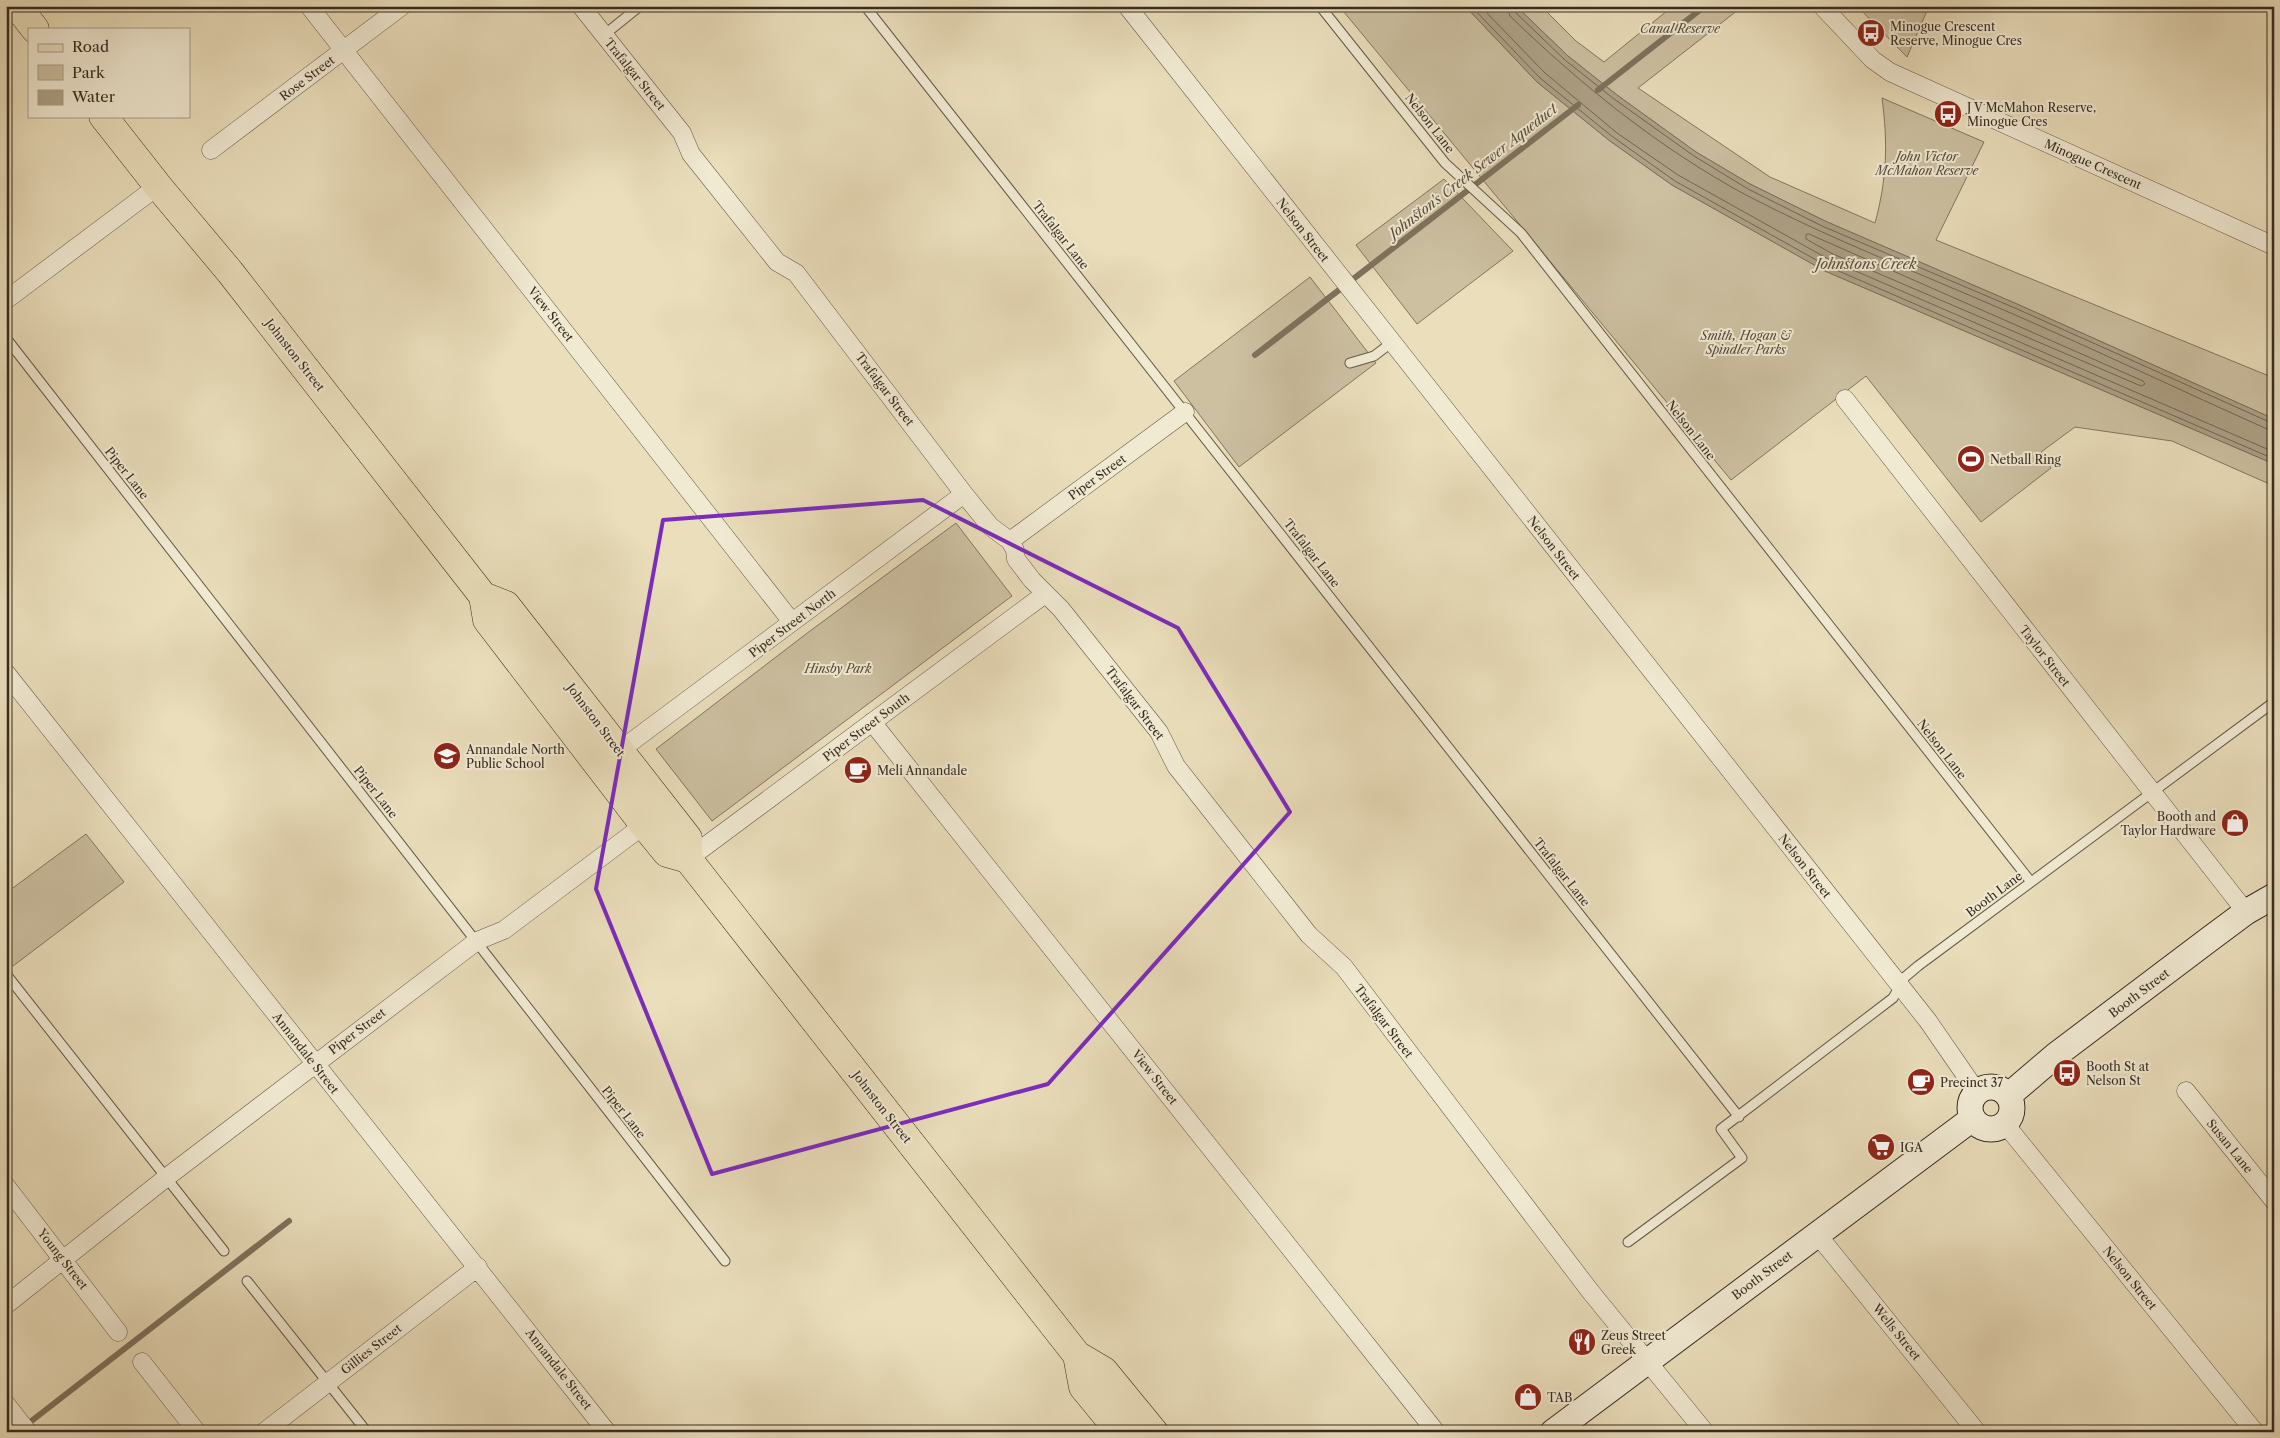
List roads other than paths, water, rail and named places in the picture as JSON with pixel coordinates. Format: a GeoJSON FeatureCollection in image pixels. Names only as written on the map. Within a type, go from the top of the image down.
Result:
{"type":"FeatureCollection","features":[{"type":"Feature","properties":{"kind":"main road"},"geometry":{"type":"LineString","coordinates":[[17,6],[34,28]]}},
{"type":"Feature","properties":{"kind":"main road","name":"Johnston Street"},"geometry":{"type":"LineString","coordinates":[[106,118],[158,186],[230,272],[484,596],[506,605],[688,838],[688,860]]}},
{"type":"Feature","properties":{"kind":"main road","name":"Johnston Street"},"geometry":{"type":"LineString","coordinates":[[484,596],[487,620],[667,854],[688,860],[1078,1355],[1104,1371],[1154,1432]]}},
{"type":"Feature","properties":{"kind":"main road","name":"Booth Street"},"geometry":{"type":"LineString","coordinates":[[2008,1096],[2056,1055],[2265,905]]}},
{"type":"Feature","properties":{"kind":"main road"},"geometry":{"type":"LineString","coordinates":[[1995,1087],[2001,1089],[2008,1096],[2012,1112],[2005,1124],[1994,1130],[1988,1130],[1972,1120],[1969,1108],[1973,1096],[1977,1092],[1982,1088],[1995,1087]]}},
{"type":"Feature","properties":{"kind":"main road","name":"Booth Street"},"geometry":{"type":"LineString","coordinates":[[1552,1432],[1972,1120]]}},
{"type":"Feature","properties":{"kind":"main road","name":"Johnston Street"},"geometry":{"type":"LineString","coordinates":[[1078,1355],[1083,1387],[1120,1432]]}},
{"type":"Feature","properties":{"kind":"street","name":"View Street"},"geometry":{"type":"LineString","coordinates":[[309,6],[792,622]]}},
{"type":"Feature","properties":{"kind":"street","name":"Rose Street"},"geometry":{"type":"LineString","coordinates":[[211,150],[402,6]]}},
{"type":"Feature","properties":{"kind":"street","name":"Trafalgar Street"},"geometry":{"type":"LineString","coordinates":[[581,6],[682,133],[691,154],[777,262],[796,273],[964,494],[990,526],[1010,541],[1015,550],[1016,559],[1045,594],[1061,609],[1159,732],[1182,774],[1309,935],[1344,967],[1590,1291],[1705,1432]]}},
{"type":"Feature","properties":{"kind":"street","name":"Nelson Street"},"geometry":{"type":"LineString","coordinates":[[1127,6],[1928,1021],[1977,1092]]}},
{"type":"Feature","properties":{"kind":"street","name":"Minogue Crescent"},"geometry":{"type":"LineString","coordinates":[[1822,6],[1873,60],[1890,72],[2274,246]]}},
{"type":"Feature","properties":{"kind":"street"},"geometry":{"type":"LineString","coordinates":[[6,300],[158,186]]}},
{"type":"Feature","properties":{"kind":"street","name":"Taylor Street"},"geometry":{"type":"LineString","coordinates":[[1845,399],[2152,792],[2265,905]]}},
{"type":"Feature","properties":{"kind":"street","name":"Piper Street"},"geometry":{"type":"LineString","coordinates":[[1010,541],[1185,412]]}},
{"type":"Feature","properties":{"kind":"street","name":"Piper Street North"},"geometry":{"type":"LineString","coordinates":[[619,752],[964,494]]}},
{"type":"Feature","properties":{"kind":"street","name":"Piper Street South"},"geometry":{"type":"LineString","coordinates":[[688,860],[1045,594]]}},
{"type":"Feature","properties":{"kind":"street","name":"Annandale Street"},"geometry":{"type":"LineString","coordinates":[[6,673],[607,1432]]}},
{"type":"Feature","properties":{"kind":"street","name":"View Street"},"geometry":{"type":"LineString","coordinates":[[872,722],[1436,1432]]}},
{"type":"Feature","properties":{"kind":"street","name":"Piper Street"},"geometry":{"type":"LineString","coordinates":[[6,1304],[314,1063],[477,941],[504,930],[644,825]]}},
{"type":"Feature","properties":{"kind":"street","name":"Susan Lane"},"geometry":{"type":"LineString","coordinates":[[2186,1092],[2274,1201]]}},
{"type":"Feature","properties":{"kind":"street","name":"Nelson Street"},"geometry":{"type":"LineString","coordinates":[[2005,1124],[2256,1432]]}},
{"type":"Feature","properties":{"kind":"street","name":"Young Street"},"geometry":{"type":"LineString","coordinates":[[6,1186],[118,1332]]}},
{"type":"Feature","properties":{"kind":"street","name":"Wells Street"},"geometry":{"type":"LineString","coordinates":[[1817,1234],[1977,1432]]}},
{"type":"Feature","properties":{"kind":"street","name":"Gillies Street"},"geometry":{"type":"LineString","coordinates":[[264,1432],[478,1267]]}},
{"type":"Feature","properties":{"kind":"street"},"geometry":{"type":"LineString","coordinates":[[142,1362],[197,1432]]}},
{"type":"Feature","properties":{"kind":"street"},"geometry":{"type":"LineString","coordinates":[[6,1404],[28,1432]]}},
{"type":"Feature","properties":{"kind":"lane"},"geometry":{"type":"LineString","coordinates":[[604,35],[640,6]]}},
{"type":"Feature","properties":{"kind":"lane","name":"Trafalgar Lane"},"geometry":{"type":"LineString","coordinates":[[865,6],[1739,1117]]}},
{"type":"Feature","properties":{"kind":"lane","name":"Nelson Lane"},"geometry":{"type":"LineString","coordinates":[[1320,6],[1445,163],[1517,230],[2031,882]]}},
{"type":"Feature","properties":{"kind":"lane","name":"Piper Lane"},"geometry":{"type":"LineString","coordinates":[[6,338],[725,1262]]}},
{"type":"Feature","properties":{"kind":"lane"},"geometry":{"type":"LineString","coordinates":[[1350,364],[1374,356],[1392,343]]}},
{"type":"Feature","properties":{"kind":"lane","name":"Booth Lane"},"geometry":{"type":"LineString","coordinates":[[1628,1242],[1742,1158],[1721,1129],[1893,998],[1905,977],[1918,966],[2274,702]]}},
{"type":"Feature","properties":{"kind":"lane"},"geometry":{"type":"LineString","coordinates":[[6,974],[224,1250]]}},
{"type":"Feature","properties":{"kind":"lane"},"geometry":{"type":"LineString","coordinates":[[246,1281],[367,1432]]}},
{"type":"Feature","properties":{"kind":"water","name":"Johnstons Creek"},"geometry":{"type":"Polygon","coordinates":[[[1465,6],[1516,6],[1568,56],[1617,95],[1696,152],[1750,184],[1825,221],[2017,304],[2274,419],[2274,464],[1825,271],[1672,185],[1610,141],[1537,82],[1465,6]]]}},
{"type":"Feature","properties":{"kind":"waterway","name":"Johnston's Creek Sewer Aqueduct"},"geometry":{"type":"LineString","coordinates":[[1598,90],[1705,6]]}},
{"type":"Feature","properties":{"kind":"waterway","name":"Johnston's Creek Sewer Aqueduct"},"geometry":{"type":"LineString","coordinates":[[1255,355],[1578,105]]}},
{"type":"Feature","properties":{"kind":"waterway"},"geometry":{"type":"LineString","coordinates":[[25,1426],[289,1221]]}},
{"type":"Feature","properties":{"kind":"place","name":"Minogue Crescent Reserve, Minogue Cres"},"geometry":{"type":"Point","coordinates":[1871,33]}},
{"type":"Feature","properties":{"kind":"place","name":"J V McMahon Reserve, Minogue Cres"},"geometry":{"type":"Point","coordinates":[1948,114]}},
{"type":"Feature","properties":{"kind":"place","name":"Netball Ring"},"geometry":{"type":"Point","coordinates":[1971,459]}},
{"type":"Feature","properties":{"kind":"place","name":"Annandale North Public School"},"geometry":{"type":"Point","coordinates":[447,756]}},
{"type":"Feature","properties":{"kind":"place","name":"Meli Annandale"},"geometry":{"type":"Point","coordinates":[858,770]}},
{"type":"Feature","properties":{"kind":"place","name":"Booth and Taylor Hardware"},"geometry":{"type":"Point","coordinates":[2235,823]}},
{"type":"Feature","properties":{"kind":"place","name":"Booth St at Nelson St"},"geometry":{"type":"Point","coordinates":[2067,1073]}},
{"type":"Feature","properties":{"kind":"place","name":"Precinct 37"},"geometry":{"type":"Point","coordinates":[1921,1082]}},
{"type":"Feature","properties":{"kind":"place","name":"IGA"},"geometry":{"type":"Point","coordinates":[1881,1147]}},
{"type":"Feature","properties":{"kind":"place","name":"Zeus Street Greek"},"geometry":{"type":"Point","coordinates":[1582,1342]}},
{"type":"Feature","properties":{"kind":"place","name":"TAB"},"geometry":{"type":"Point","coordinates":[1528,1397]}},
{"type":"Feature","properties":{"kind":"park label","name":"Canal Reserve"},"geometry":{"type":"Point","coordinates":[1680,28]}},
{"type":"Feature","properties":{"kind":"park label","name":"John Victor McMahon Reserve"},"geometry":{"type":"Point","coordinates":[1927,163]}},
{"type":"Feature","properties":{"kind":"park label","name":"Smith, Hogan & Spindler Parks"},"geometry":{"type":"Point","coordinates":[1746,342]}},
{"type":"Feature","properties":{"kind":"park label","name":"Hinsby Park"},"geometry":{"type":"Point","coordinates":[838,668]}}]}
